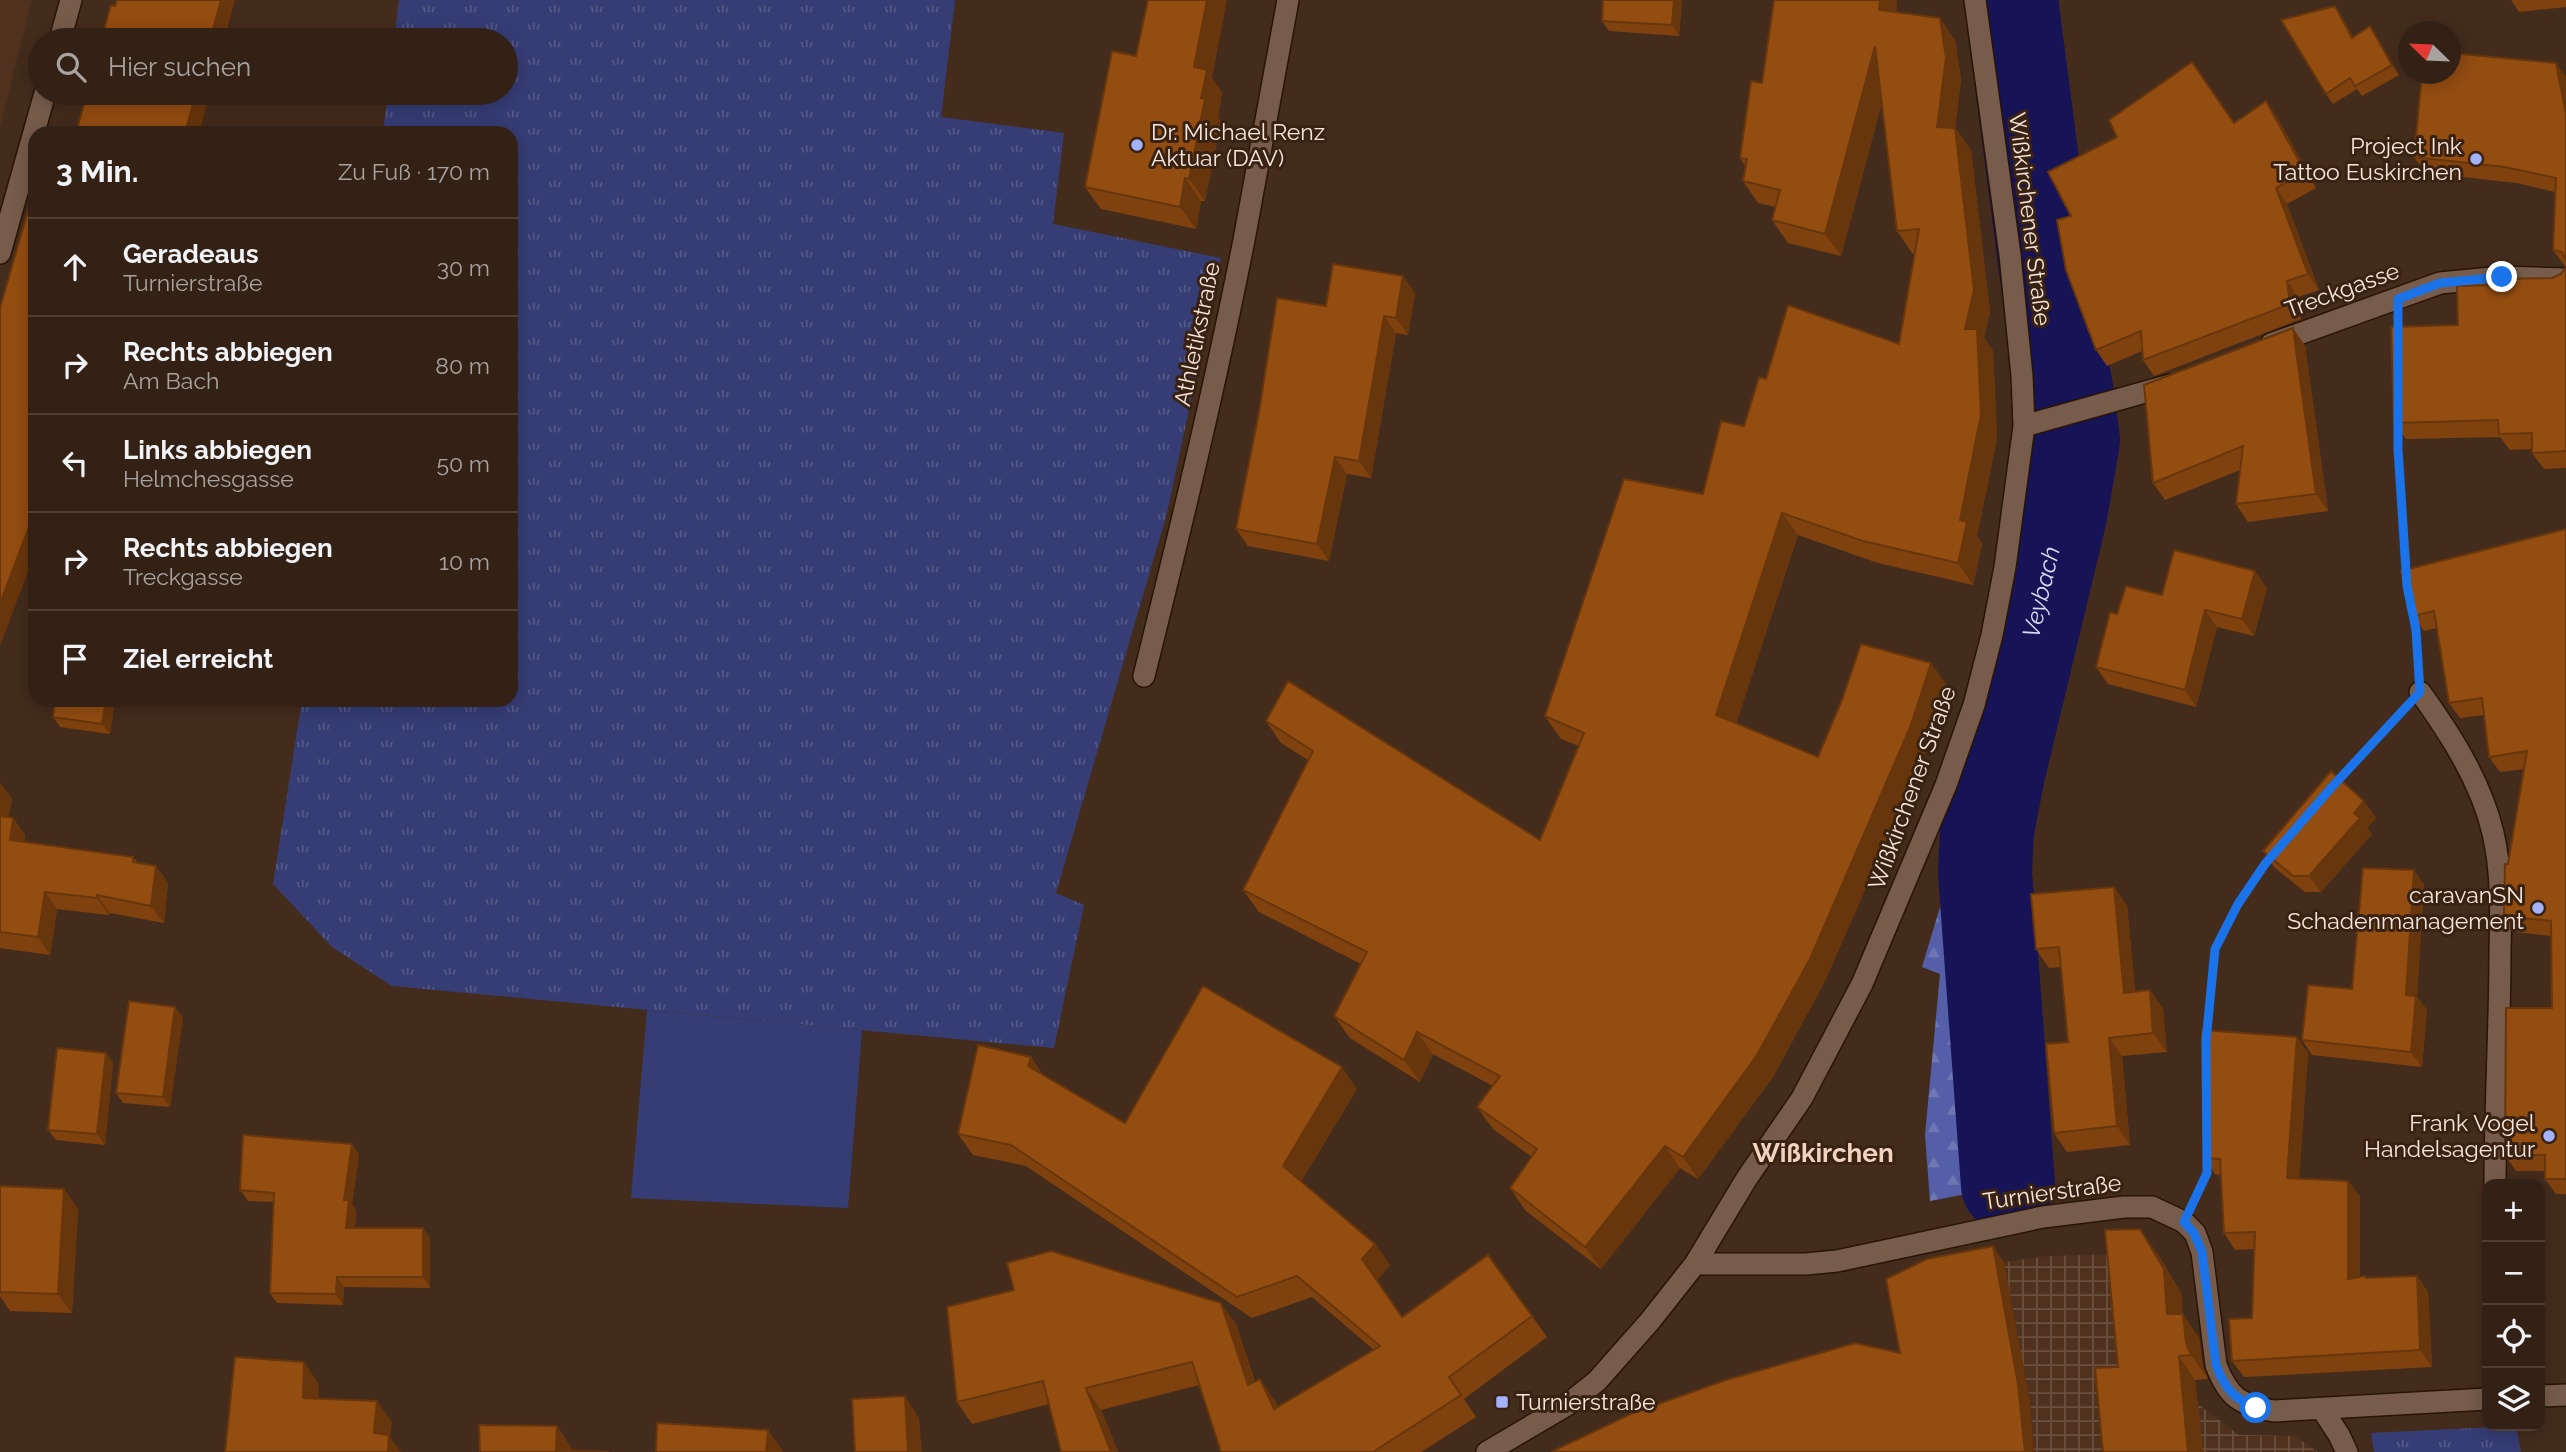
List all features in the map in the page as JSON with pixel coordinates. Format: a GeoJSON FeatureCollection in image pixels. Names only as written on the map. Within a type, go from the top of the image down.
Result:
{"type":"FeatureCollection","features":[{"type":"Feature","properties":{"kind":"street"},"geometry":{"type":"LineString","coordinates":[[63,28],[71,0]]}},
{"type":"Feature","properties":{"kind":"street","name":"Athletikstraße"},"geometry":{"type":"LineString","coordinates":[[1144,676],[1186,509],[1219,360],[1287,0]]}},
{"type":"Feature","properties":{"kind":"street","name":"Wißkirchener Straße"},"geometry":{"type":"LineString","coordinates":[[1487,1452],[1567,1405],[1597,1381],[1650,1321],[1695,1264],[1747,1178],[1802,1098],[1862,984],[1946,785],[1974,705],[1992,635],[2005,568],[2024,426],[2022,376],[2010,256],[1975,0]]}},
{"type":"Feature","properties":{"kind":"street"},"geometry":{"type":"LineString","coordinates":[[37,126],[43,105]]}},
{"type":"Feature","properties":{"kind":"street"},"geometry":{"type":"LineString","coordinates":[[0,253],[28,156]]}},
{"type":"Feature","properties":{"kind":"street","name":"Treckgasse"},"geometry":{"type":"LineString","coordinates":[[2246,354],[2440,283],[2502,277],[2566,279]]}},
{"type":"Feature","properties":{"kind":"street"},"geometry":{"type":"LineString","coordinates":[[2024,426],[2188,378]]}},
{"type":"Feature","properties":{"kind":"street"},"geometry":{"type":"LineString","coordinates":[[2420,692],[2447,730],[2475,783],[2493,832],[2501,877],[2495,1179]]}},
{"type":"Feature","properties":{"kind":"street","name":"Turnierstraße"},"geometry":{"type":"LineString","coordinates":[[1695,1264],[1805,1264],[1837,1261],[1997,1225],[2124,1207],[2152,1207],[2184,1222]]}},
{"type":"Feature","properties":{"kind":"street"},"geometry":{"type":"LineString","coordinates":[[2184,1222],[2194,1233],[2202,1252],[2216,1365],[2222,1381],[2241,1402],[2256,1408],[2274,1410],[2482,1399]]}},
{"type":"Feature","properties":{"kind":"street"},"geometry":{"type":"LineString","coordinates":[[2545,1396],[2566,1395]]}},
{"type":"Feature","properties":{"kind":"street"},"geometry":{"type":"LineString","coordinates":[[2322,1409],[2347,1452]]}},
{"type":"Feature","properties":{"kind":"path"},"geometry":{"type":"LineString","coordinates":[[2398,422],[2407,586]]}},
{"type":"Feature","properties":{"kind":"path"},"geometry":{"type":"LineString","coordinates":[[2331,788],[2420,692],[2416,630],[2411,608]]}},
{"type":"Feature","properties":{"kind":"path"},"geometry":{"type":"LineString","coordinates":[[2206,1041],[2215,949],[2238,904],[2273,855]]}},
{"type":"Feature","properties":{"kind":"path"},"geometry":{"type":"LineString","coordinates":[[2184,1222],[2207,1173],[2207,1147]]}},
{"type":"Feature","properties":{"kind":"shaded area"},"geometry":{"type":"Polygon","coordinates":[[[0,0],[32,0],[0,127],[0,0]]]}},
{"type":"Feature","properties":{"kind":"shaded area"},"geometry":{"type":"Polygon","coordinates":[[[2157,1253],[2181,1293],[2189,1404],[2198,1404],[2239,1435],[2295,1436],[2318,1452],[2034,1452],[2030,1401],[2004,1262],[2048,1256],[2157,1253]]]}},
{"type":"Feature","properties":{"kind":"green space"},"geometry":{"type":"Polygon","coordinates":[[[399,0],[955,0],[941,117],[1064,133],[1053,224],[1221,258],[1167,513],[1056,893],[1084,905],[1054,1048],[392,986],[332,947],[273,884],[301,707],[518,707],[518,126],[384,126],[386,105],[518,105],[518,28],[396,28],[399,0]]]}},
{"type":"Feature","properties":{"kind":"green space"},"geometry":{"type":"Polygon","coordinates":[[[1943,897],[1959,901],[1976,916],[1987,1118],[1997,1188],[1930,1201],[1925,1135],[1940,974],[1922,967],[1943,897]]]}},
{"type":"Feature","properties":{"kind":"green space"},"geometry":{"type":"Polygon","coordinates":[[[647,1010],[862,1030],[848,1208],[631,1198],[647,1010]]]}},
{"type":"Feature","properties":{"kind":"green space"},"geometry":{"type":"Polygon","coordinates":[[[2482,1428],[2482,1431],[2517,1431],[2521,1452],[2374,1452],[2371,1433],[2482,1428]]]}},
{"type":"Feature","properties":{"kind":"building"},"geometry":{"type":"Polygon","coordinates":[[[117,0],[221,0],[213,28],[104,28],[111,5],[115,6],[117,0]]]}},
{"type":"Feature","properties":{"kind":"building"},"geometry":{"type":"Polygon","coordinates":[[[1148,0],[1207,0],[1194,67],[1207,70],[1201,98],[1205,99],[1189,179],[1185,178],[1180,207],[1085,187],[1112,51],[1136,56],[1148,0]]]}},
{"type":"Feature","properties":{"kind":"building"},"geometry":{"type":"Polygon","coordinates":[[[1603,0],[1674,0],[1672,25],[1602,21],[1603,0]]]}},
{"type":"Feature","properties":{"kind":"building"},"geometry":{"type":"Polygon","coordinates":[[[1774,0],[1880,0],[1879,10],[1940,18],[1946,58],[1937,127],[1955,128],[1974,290],[1965,329],[1977,329],[1981,415],[1960,520],[1967,522],[1958,563],[1863,541],[1782,513],[1716,715],[1818,757],[1842,700],[1861,644],[1931,663],[1911,725],[1810,959],[1757,1055],[1683,1157],[1665,1146],[1585,1247],[1510,1188],[1537,1149],[1477,1107],[1500,1076],[1417,1032],[1404,1060],[1334,1016],[1367,952],[1243,890],[1313,751],[1266,721],[1288,681],[1540,840],[1584,733],[1545,716],[1624,479],[1703,494],[1721,421],[1744,426],[1759,377],[1766,379],[1788,305],[1899,344],[1919,229],[1897,231],[1875,46],[1825,234],[1772,220],[1780,190],[1743,181],[1747,159],[1740,158],[1751,81],[1762,83],[1774,0]]]}},
{"type":"Feature","properties":{"kind":"building"},"geometry":{"type":"Polygon","coordinates":[[[2335,6],[2352,38],[2370,26],[2392,65],[2355,86],[2350,78],[2326,94],[2281,20],[2335,6]]]}},
{"type":"Feature","properties":{"kind":"building"},"geometry":{"type":"Polygon","coordinates":[[[2461,54],[2556,63],[2566,114],[2566,260],[2562,252],[2553,250],[2556,178],[2505,167],[2414,157],[2421,84],[2461,84],[2461,54]]]}},
{"type":"Feature","properties":{"kind":"building"},"geometry":{"type":"Polygon","coordinates":[[[2192,62],[2234,123],[2266,101],[2305,172],[2276,188],[2308,274],[2287,281],[2290,304],[2143,360],[2141,331],[2096,350],[2066,270],[2057,220],[2071,216],[2048,172],[2117,137],[2109,120],[2192,62]]]}},
{"type":"Feature","properties":{"kind":"building"},"geometry":{"type":"Polygon","coordinates":[[[84,105],[193,105],[187,126],[78,126],[84,105]]]}},
{"type":"Feature","properties":{"kind":"building"},"geometry":{"type":"Polygon","coordinates":[[[28,210],[28,529],[0,603],[0,308],[28,210]]]}},
{"type":"Feature","properties":{"kind":"building"},"geometry":{"type":"Polygon","coordinates":[[[1333,264],[1403,276],[1396,318],[1384,316],[1359,461],[1335,457],[1317,544],[1236,529],[1259,412],[1277,298],[1326,306],[1333,264]]]}},
{"type":"Feature","properties":{"kind":"building"},"geometry":{"type":"Polygon","coordinates":[[[2566,267],[2566,451],[2532,453],[2532,433],[2499,434],[2498,420],[2394,423],[2391,327],[2458,325],[2457,286],[2492,285],[2492,279],[2552,278],[2561,274],[2566,267]]]}},
{"type":"Feature","properties":{"kind":"building"},"geometry":{"type":"Polygon","coordinates":[[[2293,328],[2316,494],[2236,504],[2243,446],[2153,483],[2144,385],[2293,328]]]}},
{"type":"Feature","properties":{"kind":"building"},"geometry":{"type":"Polygon","coordinates":[[[2566,529],[2566,1179],[2545,1179],[2545,1155],[2505,1155],[2506,1008],[2552,1008],[2551,921],[2504,916],[2505,864],[2508,864],[2527,751],[2489,757],[2482,698],[2449,703],[2434,611],[2413,616],[2401,571],[2566,529]]]}},
{"type":"Feature","properties":{"kind":"building"},"geometry":{"type":"Polygon","coordinates":[[[2174,550],[2255,571],[2242,619],[2205,610],[2185,690],[2096,667],[2110,612],[2117,614],[2126,586],[2162,595],[2174,550]]]}},
{"type":"Feature","properties":{"kind":"building"},"geometry":{"type":"Polygon","coordinates":[[[54,707],[105,707],[102,724],[53,717],[54,707]]]}},
{"type":"Feature","properties":{"kind":"building"},"geometry":{"type":"Polygon","coordinates":[[[2331,771],[2364,801],[2354,813],[2360,818],[2309,876],[2293,876],[2263,851],[2331,771]]]}},
{"type":"Feature","properties":{"kind":"building"},"geometry":{"type":"Polygon","coordinates":[[[0,816],[13,818],[10,840],[133,857],[133,862],[156,866],[151,906],[97,895],[97,898],[45,892],[38,937],[0,932],[0,816]]]}},
{"type":"Feature","properties":{"kind":"building"},"geometry":{"type":"Polygon","coordinates":[[[2363,868],[2414,870],[2406,995],[2416,996],[2411,1052],[2302,1040],[2308,985],[2352,989],[2363,868]]]}},
{"type":"Feature","properties":{"kind":"building"},"geometry":{"type":"Polygon","coordinates":[[[2114,887],[2124,993],[2150,990],[2153,1033],[2109,1038],[2117,1126],[2054,1133],[2046,1044],[2068,1042],[2059,947],[2036,949],[2031,894],[2114,887]]]}},
{"type":"Feature","properties":{"kind":"building"},"geometry":{"type":"Polygon","coordinates":[[[1203,986],[1342,1067],[1283,1166],[1375,1244],[1362,1259],[1402,1317],[1488,1255],[1532,1316],[1449,1377],[1461,1395],[1373,1452],[1221,1452],[1192,1362],[1086,1388],[1111,1452],[1061,1452],[1043,1381],[957,1402],[947,1307],[1014,1290],[1007,1263],[1051,1251],[1221,1303],[1248,1385],[1260,1379],[1274,1409],[1380,1346],[1297,1276],[1237,1297],[1011,1145],[958,1134],[978,1045],[1031,1057],[1028,1066],[1125,1123],[1203,986]]]}},
{"type":"Feature","properties":{"kind":"building"},"geometry":{"type":"Polygon","coordinates":[[[129,1001],[175,1007],[163,1097],[116,1093],[129,1001]]]}},
{"type":"Feature","properties":{"kind":"building"},"geometry":{"type":"Polygon","coordinates":[[[2202,1030],[2297,1037],[2287,1178],[2348,1181],[2348,1279],[2365,1276],[2417,1276],[2420,1350],[2232,1361],[2229,1319],[2252,1318],[2255,1232],[2224,1233],[2220,1159],[2204,1158],[2202,1030]]]}},
{"type":"Feature","properties":{"kind":"building"},"geometry":{"type":"Polygon","coordinates":[[[57,1048],[106,1053],[97,1134],[48,1130],[57,1048]]]}},
{"type":"Feature","properties":{"kind":"building"},"geometry":{"type":"Polygon","coordinates":[[[243,1135],[352,1144],[344,1200],[349,1200],[346,1228],[423,1228],[423,1277],[337,1277],[336,1294],[270,1293],[274,1193],[240,1190],[243,1135]]]}},
{"type":"Feature","properties":{"kind":"building"},"geometry":{"type":"Polygon","coordinates":[[[0,1186],[64,1189],[58,1294],[0,1292],[0,1186]]]}},
{"type":"Feature","properties":{"kind":"building"},"geometry":{"type":"Polygon","coordinates":[[[2140,1229],[2164,1269],[2167,1314],[2183,1314],[2186,1343],[2191,1355],[2179,1356],[2188,1452],[2103,1452],[2095,1368],[2118,1367],[2105,1230],[2140,1229]]]}},
{"type":"Feature","properties":{"kind":"building"},"geometry":{"type":"Polygon","coordinates":[[[1993,1246],[2018,1384],[2025,1452],[1551,1452],[1633,1413],[1726,1380],[1855,1343],[1900,1353],[1886,1279],[1927,1259],[1993,1246]]]}},
{"type":"Feature","properties":{"kind":"building"},"geometry":{"type":"Polygon","coordinates":[[[235,1357],[304,1362],[303,1398],[377,1401],[374,1433],[389,1435],[388,1452],[225,1452],[235,1357]]]}},
{"type":"Feature","properties":{"kind":"building"},"geometry":{"type":"Polygon","coordinates":[[[905,1396],[908,1452],[855,1452],[852,1399],[905,1396]]]}},
{"type":"Feature","properties":{"kind":"building"},"geometry":{"type":"Polygon","coordinates":[[[657,1423],[768,1430],[766,1452],[656,1452],[657,1423]]]}},
{"type":"Feature","properties":{"kind":"building"},"geometry":{"type":"Polygon","coordinates":[[[479,1425],[557,1426],[556,1450],[609,1452],[480,1452],[479,1425]]]}},
{"type":"Feature","properties":{"kind":"waterway","name":"Veybach"},"geometry":{"type":"LineString","coordinates":[[2008,1185],[1985,873],[1987,830],[1998,773],[2060,515],[2073,440],[2054,331],[2011,0]]}},
{"type":"Feature","properties":{"kind":"place","name":"Dr. Michael Renz Aktuar (DAV)"},"geometry":{"type":"Point","coordinates":[1137,145]}},
{"type":"Feature","properties":{"kind":"place","name":"Project Ink Tattoo Euskirchen"},"geometry":{"type":"Point","coordinates":[2476,159]}},
{"type":"Feature","properties":{"kind":"place","name":"caravanSN Schadenmanagement"},"geometry":{"type":"Point","coordinates":[2538,908]}},
{"type":"Feature","properties":{"kind":"place","name":"Frank Vogel Handelsagentur"},"geometry":{"type":"Point","coordinates":[2549,1136]}},
{"type":"Feature","properties":{"kind":"place","name":"Turnierstraße"},"geometry":{"type":"Point","coordinates":[1502,1402]}},
{"type":"Feature","properties":{"kind":"district","name":"Wißkirchen"},"geometry":{"type":"Point","coordinates":[1823,1153]}},
{"type":"Feature","properties":{"kind":"route"},"geometry":{"type":"LineString","coordinates":[[2256,1408],[2241,1402],[2222,1381],[2216,1365],[2202,1252],[2194,1233],[2184,1222],[2207,1173],[2206,1041],[2215,949],[2238,904],[2265,864],[2420,692],[2416,630],[2407,586],[2398,449],[2398,299],[2440,283],[2502,277]]}}]}
